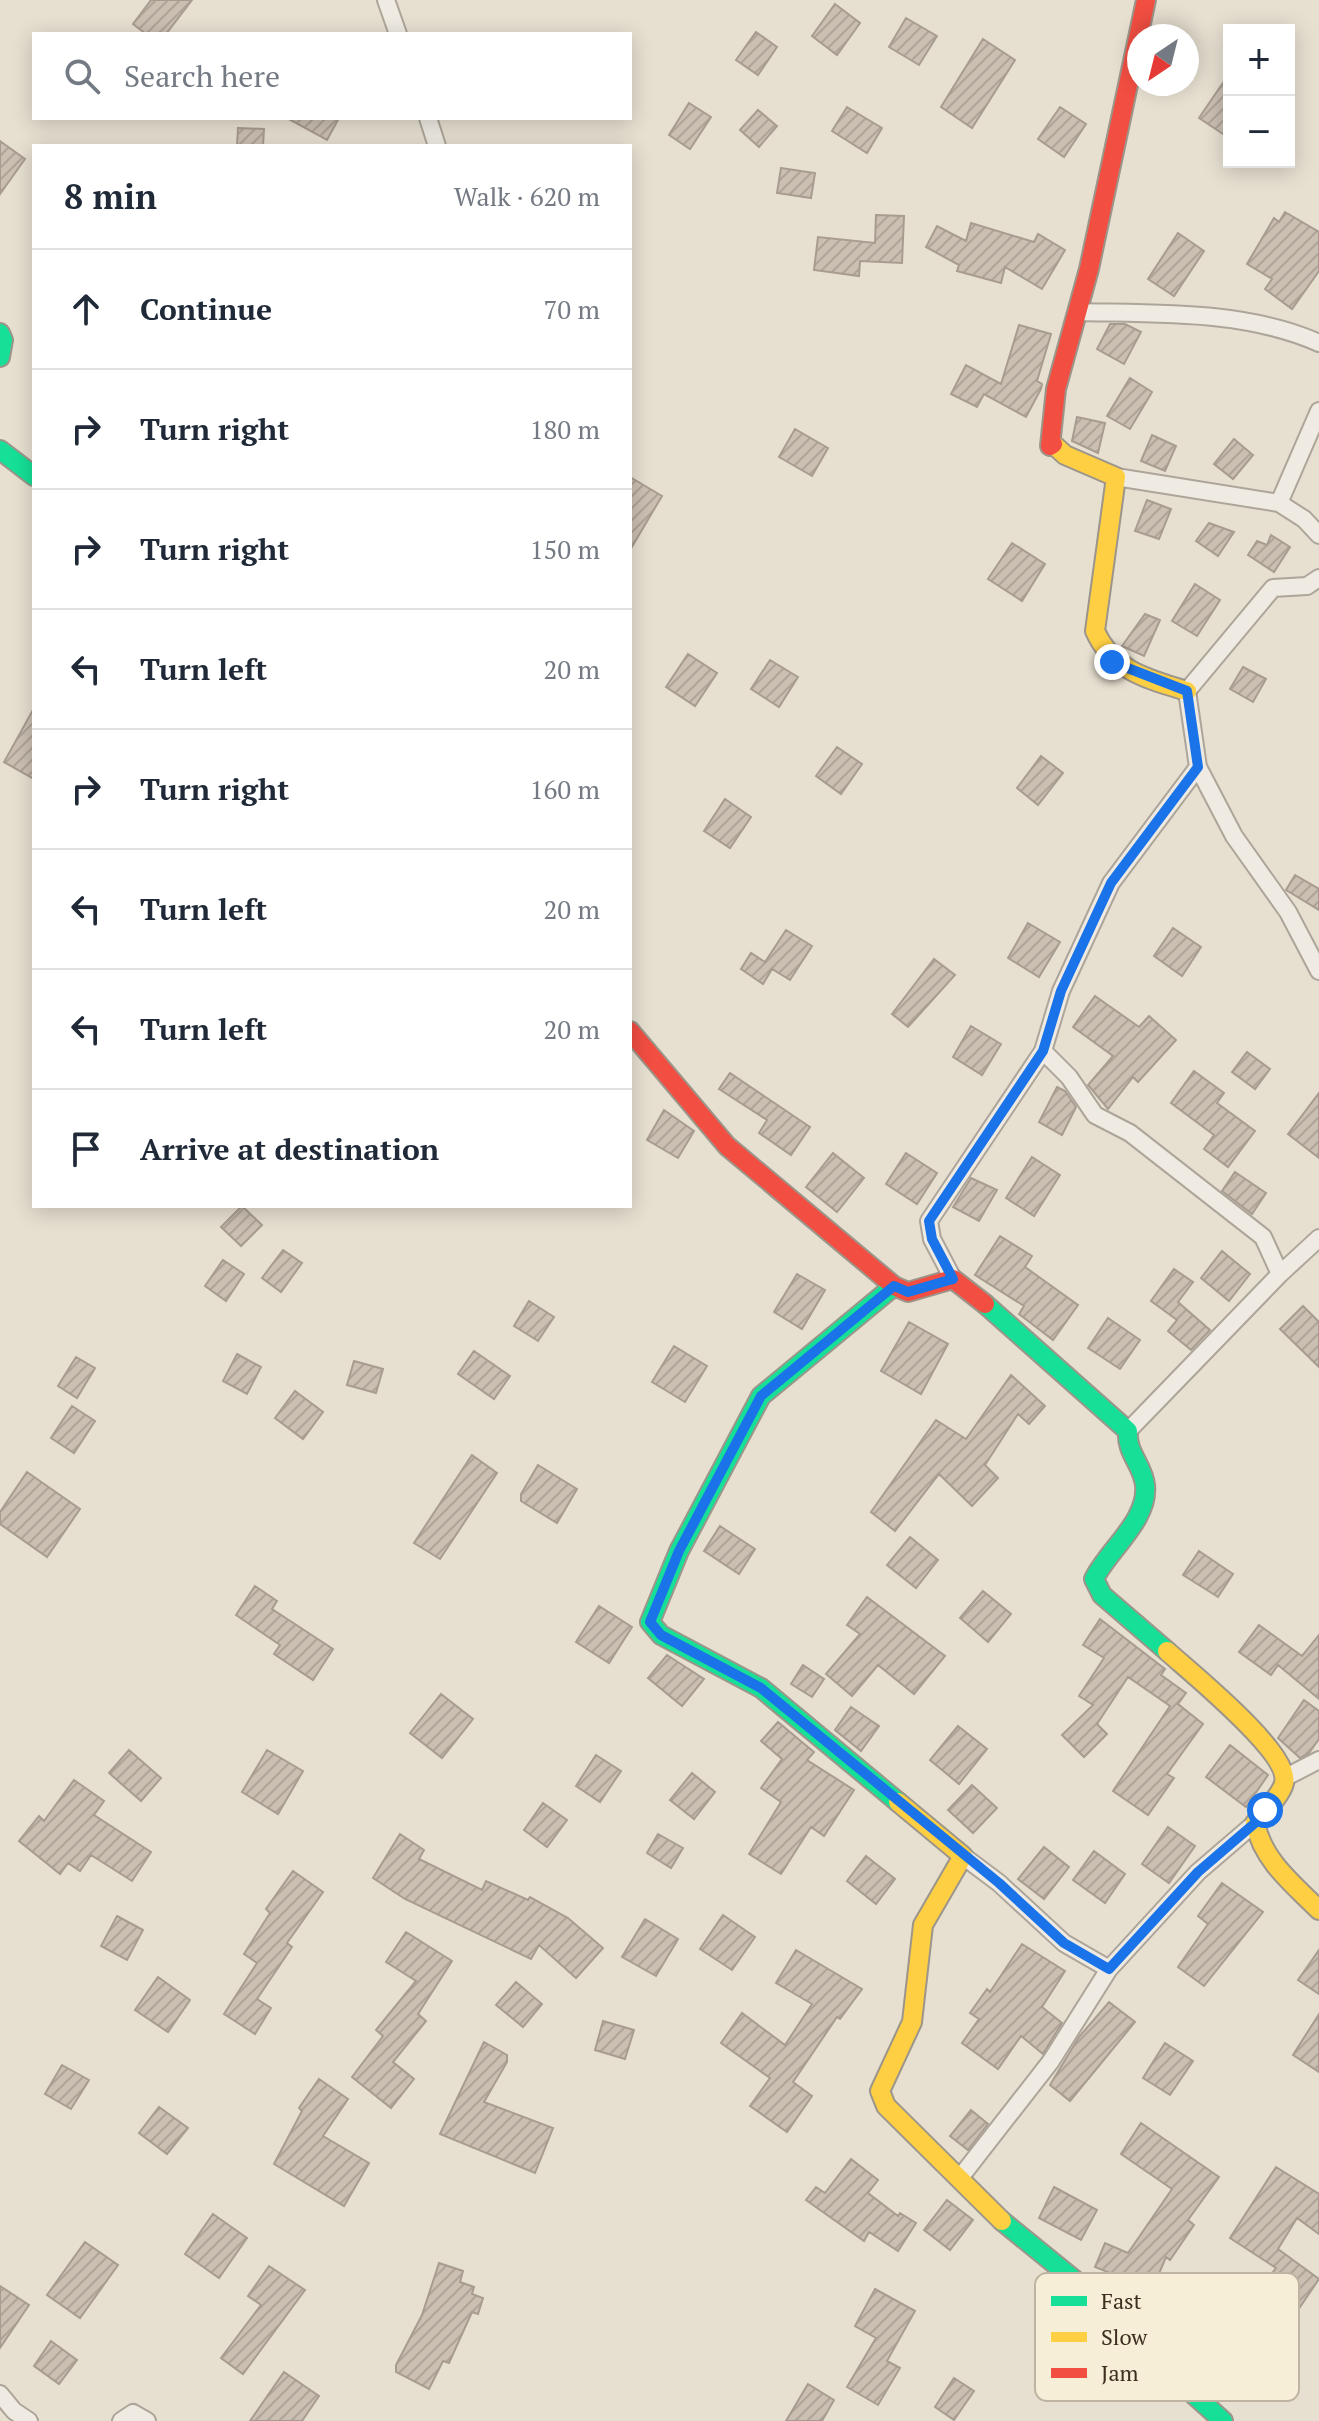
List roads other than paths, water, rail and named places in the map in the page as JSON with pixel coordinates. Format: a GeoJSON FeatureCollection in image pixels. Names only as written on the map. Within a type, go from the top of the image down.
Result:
{"type":"FeatureCollection","features":[{"type":"Feature","properties":{"kind":"street"},"geometry":{"type":"LineString","coordinates":[[386,0],[397,32]]}},
{"type":"Feature","properties":{"kind":"street"},"geometry":{"type":"LineString","coordinates":[[1146,0],[1119,132],[1056,389],[1050,446],[1054,444],[1065,455],[1116,477],[1279,503],[1304,519],[1319,535]]}},
{"type":"Feature","properties":{"kind":"street"},"geometry":{"type":"LineString","coordinates":[[429,120],[436,144]]}},
{"type":"Feature","properties":{"kind":"street"},"geometry":{"type":"LineString","coordinates":[[1077,312],[1174,314],[1284,328],[1319,343]]}},
{"type":"Feature","properties":{"kind":"street"},"geometry":{"type":"LineString","coordinates":[[0,333],[3,340],[0,357]]}},
{"type":"Feature","properties":{"kind":"street"},"geometry":{"type":"LineString","coordinates":[[1279,503],[1319,411]]}},
{"type":"Feature","properties":{"kind":"street"},"geometry":{"type":"LineString","coordinates":[[0,450],[32,474]]}},
{"type":"Feature","properties":{"kind":"street"},"geometry":{"type":"LineString","coordinates":[[1116,477],[1095,631],[1101,650],[1112,662],[1187,691]]}},
{"type":"Feature","properties":{"kind":"street"},"geometry":{"type":"LineString","coordinates":[[1319,578],[1307,586],[1273,588],[1187,691],[1198,767],[1234,836],[1288,912],[1319,971]]}},
{"type":"Feature","properties":{"kind":"street"},"geometry":{"type":"LineString","coordinates":[[1128,1431],[974,1294],[953,1279],[932,1239],[929,1221],[1043,1051],[1061,991],[1111,883],[1198,767]]}},
{"type":"Feature","properties":{"kind":"street"},"geometry":{"type":"LineString","coordinates":[[632,1033],[727,1146],[894,1286],[908,1292],[953,1279]]}},
{"type":"Feature","properties":{"kind":"street"},"geometry":{"type":"LineString","coordinates":[[1043,1051],[1069,1077],[1095,1115],[1130,1133],[1263,1237],[1280,1274]]}},
{"type":"Feature","properties":{"kind":"street"},"geometry":{"type":"LineString","coordinates":[[1286,1777],[1275,1756],[1225,1702],[1102,1595],[1094,1579],[1106,1556],[1140,1513],[1146,1491],[1142,1472],[1129,1456],[1128,1431],[1319,1238]]}},
{"type":"Feature","properties":{"kind":"street"},"geometry":{"type":"LineString","coordinates":[[894,1286],[761,1396],[679,1551],[650,1622],[661,1635],[761,1688],[999,1883],[1064,1943],[1109,1969]]}},
{"type":"Feature","properties":{"kind":"street"},"geometry":{"type":"LineString","coordinates":[[959,2179],[1051,2061],[1109,1969],[1198,1872],[1255,1823],[1278,1795],[1286,1777],[1319,1760]]}},
{"type":"Feature","properties":{"kind":"street"},"geometry":{"type":"LineString","coordinates":[[1255,1823],[1256,1837],[1265,1854],[1319,1910]]}},
{"type":"Feature","properties":{"kind":"street"},"geometry":{"type":"LineString","coordinates":[[963,1856],[923,1925],[912,2022],[880,2091],[886,2106],[900,2122],[1012,2230],[1065,2273]]}},
{"type":"Feature","properties":{"kind":"street"},"geometry":{"type":"LineString","coordinates":[[0,2394],[14,2411],[29,2421]]}},
{"type":"Feature","properties":{"kind":"street"},"geometry":{"type":"LineString","coordinates":[[1201,2401],[1223,2421]]}},
{"type":"Feature","properties":{"kind":"street"},"geometry":{"type":"LineString","coordinates":[[121,2421],[133,2413],[147,2421]]}}]}
